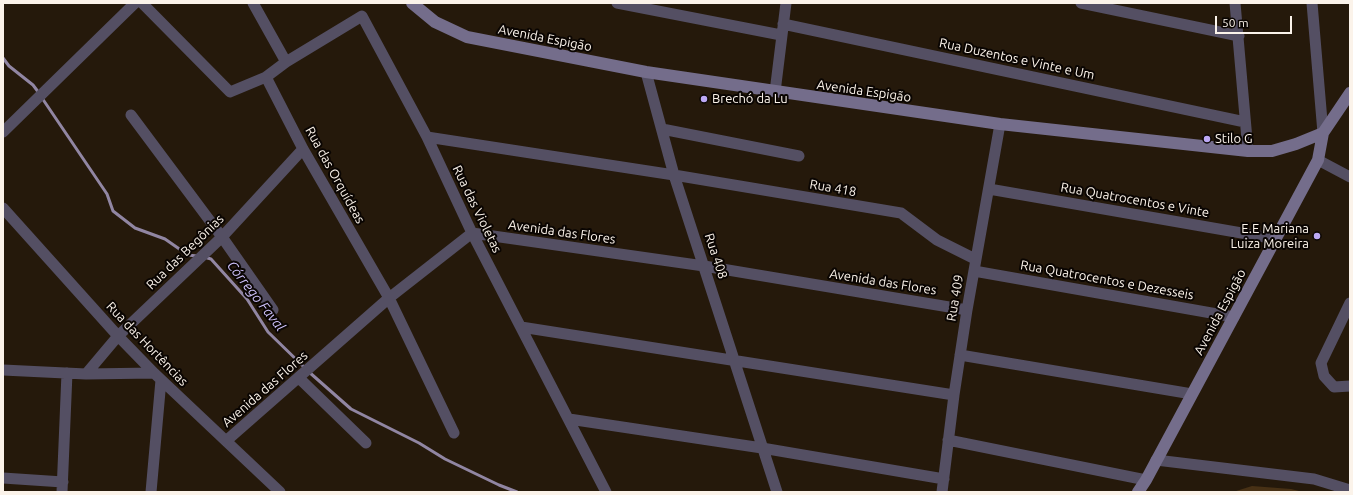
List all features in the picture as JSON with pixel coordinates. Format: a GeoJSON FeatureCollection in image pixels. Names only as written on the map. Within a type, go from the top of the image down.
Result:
{"type":"FeatureCollection","features":[{"type":"Feature","properties":{"kind":"street"},"geometry":{"type":"LineString","coordinates":[[3,132],[135,3]]}},
{"type":"Feature","properties":{"kind":"street"},"geometry":{"type":"LineString","coordinates":[[142,3],[230,92],[266,77]]}},
{"type":"Feature","properties":{"kind":"street"},"geometry":{"type":"LineString","coordinates":[[253,3],[286,62]]}},
{"type":"Feature","properties":{"kind":"street","name":"Avenida Espigão"},"geometry":{"type":"LineString","coordinates":[[412,3],[435,22],[466,37],[646,72],[775,92],[1000,124],[1248,151],[1272,151],[1296,144],[1323,133]]}},
{"type":"Feature","properties":{"kind":"street","name":"Rua Duzentos e Vinte e Um"},"geometry":{"type":"LineString","coordinates":[[617,3],[782,30],[1245,122]]}},
{"type":"Feature","properties":{"kind":"street"},"geometry":{"type":"LineString","coordinates":[[775,92],[786,3]]}},
{"type":"Feature","properties":{"kind":"street"},"geometry":{"type":"LineString","coordinates":[[1081,3],[1239,36]]}},
{"type":"Feature","properties":{"kind":"street"},"geometry":{"type":"LineString","coordinates":[[1235,3],[1248,151]]}},
{"type":"Feature","properties":{"kind":"street"},"geometry":{"type":"LineString","coordinates":[[1312,3],[1323,133]]}},
{"type":"Feature","properties":{"kind":"street","name":"Rua das Violetas"},"geometry":{"type":"LineString","coordinates":[[266,77],[286,62],[362,16],[427,137],[472,233],[606,492]]}},
{"type":"Feature","properties":{"kind":"street","name":"Rua 408"},"geometry":{"type":"LineString","coordinates":[[646,72],[674,175],[777,492]]}},
{"type":"Feature","properties":{"kind":"street","name":"Rua das Orquídeas"},"geometry":{"type":"LineString","coordinates":[[266,77],[303,149],[389,298],[454,433]]}},
{"type":"Feature","properties":{"kind":"street","name":"Avenida Espigão"},"geometry":{"type":"LineString","coordinates":[[1138,492],[1146,480],[1318,160],[1323,133],[1350,93]]}},
{"type":"Feature","properties":{"kind":"street"},"geometry":{"type":"LineString","coordinates":[[131,115],[222,237],[273,310]]}},
{"type":"Feature","properties":{"kind":"street","name":"Rua 409"},"geometry":{"type":"LineString","coordinates":[[942,492],[960,354],[975,260],[1000,124]]}},
{"type":"Feature","properties":{"kind":"street"},"geometry":{"type":"LineString","coordinates":[[662,128],[799,156]]}},
{"type":"Feature","properties":{"kind":"street","name":"Rua 418"},"geometry":{"type":"LineString","coordinates":[[427,137],[674,175],[901,213],[938,240],[975,260]]}},
{"type":"Feature","properties":{"kind":"street","name":"Rua das Begônias"},"geometry":{"type":"LineString","coordinates":[[86,374],[118,336],[222,237],[303,149]]}},
{"type":"Feature","properties":{"kind":"street"},"geometry":{"type":"LineString","coordinates":[[1318,160],[1350,177]]}},
{"type":"Feature","properties":{"kind":"street","name":"Rua Quatrocentos e Vinte"},"geometry":{"type":"LineString","coordinates":[[989,189],[1276,239]]}},
{"type":"Feature","properties":{"kind":"street","name":"Rua das Hortências"},"geometry":{"type":"LineString","coordinates":[[3,208],[118,336],[280,492]]}},
{"type":"Feature","properties":{"kind":"street","name":"Avenida das Flores"},"geometry":{"type":"LineString","coordinates":[[226,441],[389,298],[472,233],[704,266],[967,310]]}},
{"type":"Feature","properties":{"kind":"street","name":"Rua Quatrocentos e Dezesseis"},"geometry":{"type":"LineString","coordinates":[[974,271],[1234,317]]}},
{"type":"Feature","properties":{"kind":"street"},"geometry":{"type":"LineString","coordinates":[[1350,303],[1321,363],[1324,376],[1334,387],[1350,386]]}},
{"type":"Feature","properties":{"kind":"street"},"geometry":{"type":"LineString","coordinates":[[521,327],[735,362],[954,395]]}},
{"type":"Feature","properties":{"kind":"street"},"geometry":{"type":"LineString","coordinates":[[960,354],[1192,394]]}},
{"type":"Feature","properties":{"kind":"street"},"geometry":{"type":"LineString","coordinates":[[3,370],[158,376],[151,492]]}},
{"type":"Feature","properties":{"kind":"street"},"geometry":{"type":"LineString","coordinates":[[3,478],[62,487],[67,373]]}},
{"type":"Feature","properties":{"kind":"street"},"geometry":{"type":"LineString","coordinates":[[299,378],[366,443]]}},
{"type":"Feature","properties":{"kind":"street"},"geometry":{"type":"LineString","coordinates":[[569,419],[762,448],[944,479]]}},
{"type":"Feature","properties":{"kind":"street"},"geometry":{"type":"LineString","coordinates":[[948,440],[1146,480]]}},
{"type":"Feature","properties":{"kind":"street"},"geometry":{"type":"LineString","coordinates":[[1156,460],[1314,479],[1350,490]]}},
{"type":"Feature","properties":{"kind":"shaded area"},"geometry":{"type":"Polygon","coordinates":[[[1252,486],[1291,489],[1303,492],[1233,492],[1252,486]]]}},
{"type":"Feature","properties":{"kind":"waterway","name":"Córrego Faval"},"geometry":{"type":"LineString","coordinates":[[3,58],[9,66],[33,85],[39,93]]}},
{"type":"Feature","properties":{"kind":"waterway","name":"Córrego Faval"},"geometry":{"type":"LineString","coordinates":[[42,98],[107,194],[113,211],[135,228],[165,239],[188,255],[197,256]]}},
{"type":"Feature","properties":{"kind":"waterway","name":"Córrego Faval"},"geometry":{"type":"LineString","coordinates":[[204,257],[211,259],[247,299],[268,332],[305,368]]}},
{"type":"Feature","properties":{"kind":"waterway","name":"Córrego Faval"},"geometry":{"type":"LineString","coordinates":[[309,372],[351,409],[419,443],[445,459],[517,492]]}},
{"type":"Feature","properties":{"kind":"place","name":"Brechó da Lu"},"geometry":{"type":"Point","coordinates":[704,99]}},
{"type":"Feature","properties":{"kind":"place","name":"Stilo G"},"geometry":{"type":"Point","coordinates":[1207,139]}},
{"type":"Feature","properties":{"kind":"place","name":"E.E Mariana Luiza Moreira"},"geometry":{"type":"Point","coordinates":[1317,236]}}]}
